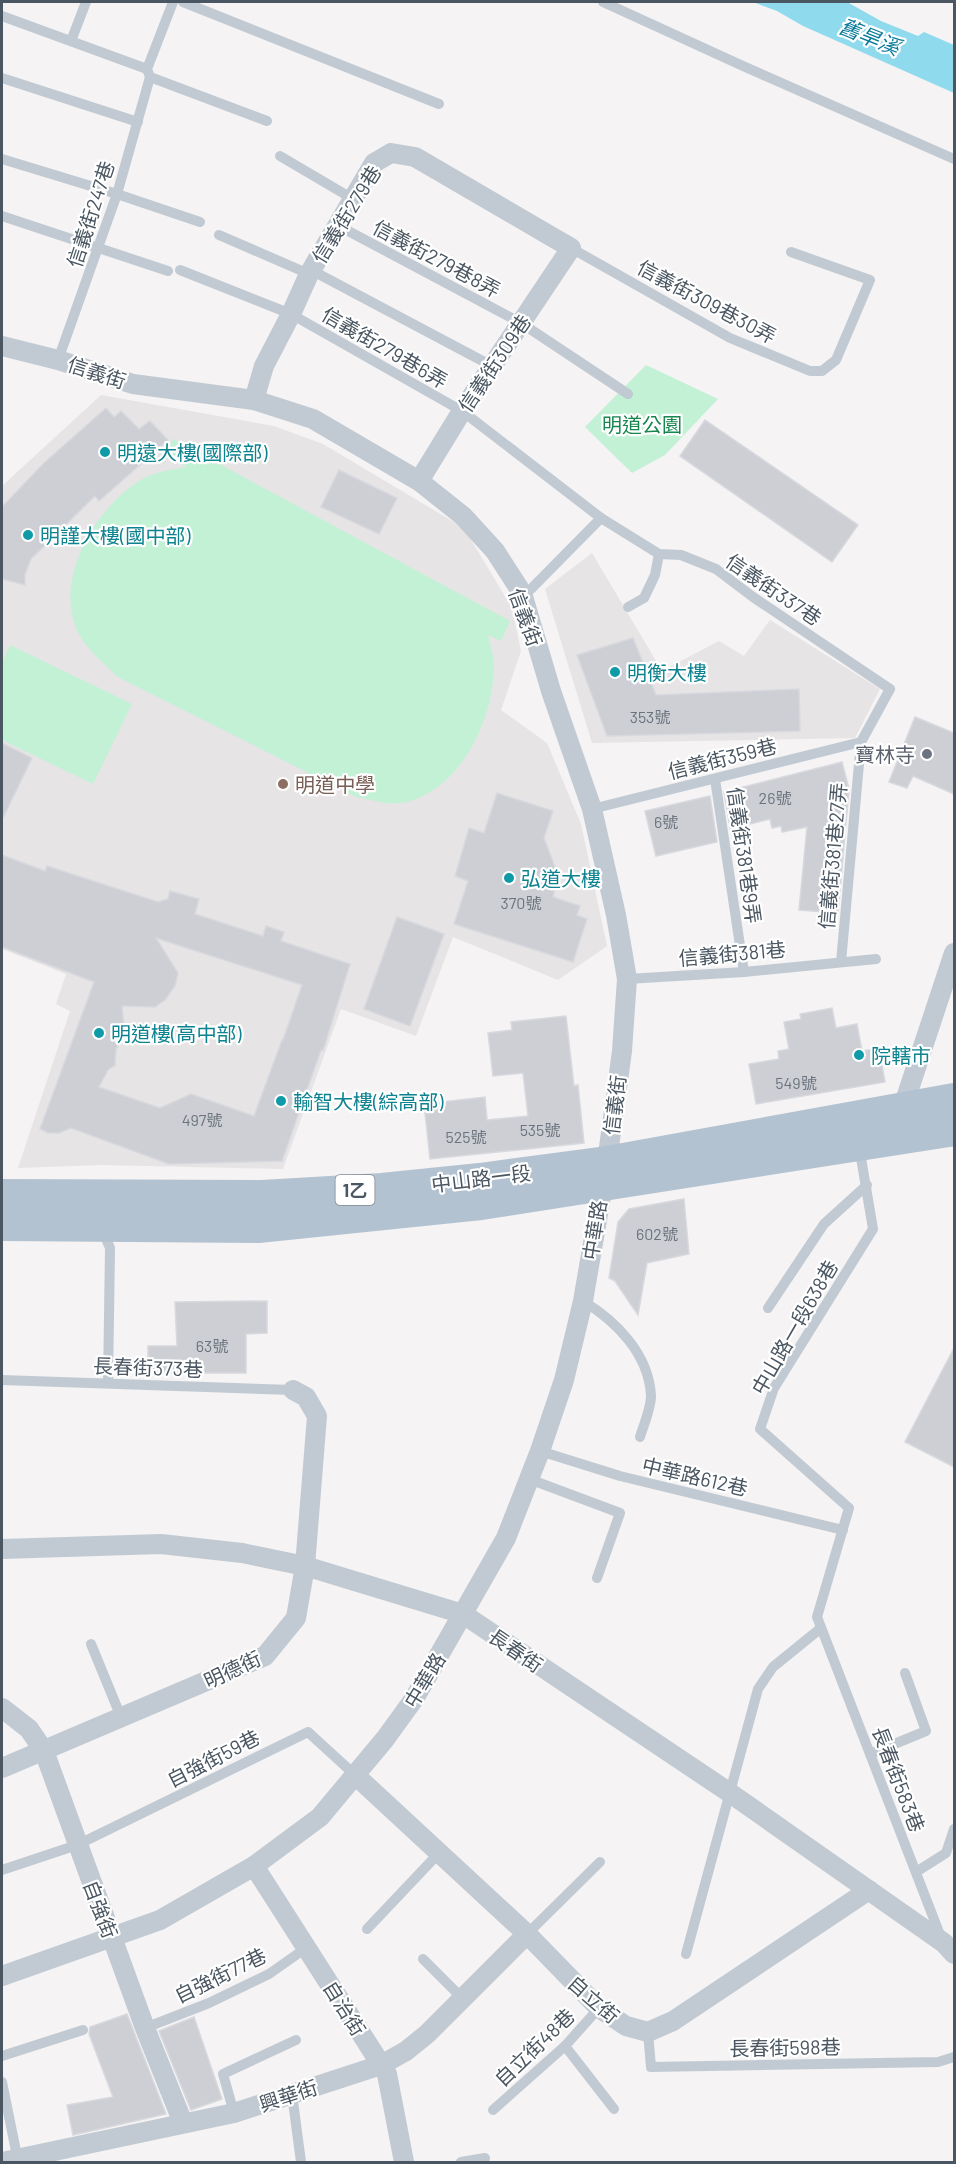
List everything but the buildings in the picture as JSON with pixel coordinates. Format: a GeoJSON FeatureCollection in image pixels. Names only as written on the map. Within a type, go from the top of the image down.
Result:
{"type":"FeatureCollection","features":[{"type":"Feature","properties":{"kind":"main road","name":"中山路一段"},"geometry":{"type":"LineString","coordinates":[[2,1225],[258,1227],[481,1204],[604,1173],[903,1107],[954,1099]]}},
{"type":"Feature","properties":{"kind":"main road","name":"中山路一段"},"geometry":{"type":"LineString","coordinates":[[2,1195],[262,1196],[382,1189],[480,1179],[604,1173],[858,1144],[954,1130]]}},
{"type":"Feature","properties":{"kind":"street","name":"信義街279巷"},"geometry":{"type":"LineString","coordinates":[[254,400],[264,366],[310,272],[374,163],[392,153],[415,157],[571,248]]}},
{"type":"Feature","properties":{"kind":"street","name":"信義街309巷"},"geometry":{"type":"LineString","coordinates":[[419,481],[462,411],[571,248]]}},
{"type":"Feature","properties":{"kind":"street","name":"信義街"},"geometry":{"type":"LineString","coordinates":[[2,346],[58,360],[133,384],[254,400],[313,419],[419,481],[463,516],[495,551],[522,593],[551,691],[592,809],[616,915],[627,979],[622,1051],[604,1173]]}},
{"type":"Feature","properties":{"kind":"street"},"geometry":{"type":"LineString","coordinates":[[903,1107],[954,953]]}},
{"type":"Feature","properties":{"kind":"street","name":"中華路"},"geometry":{"type":"LineString","coordinates":[[2,1976],[160,1920],[254,1866],[320,1817],[385,1739],[414,1699],[506,1538],[540,1451],[564,1380],[583,1301],[604,1173]]}},
{"type":"Feature","properties":{"kind":"street","name":"明德街"},"geometry":{"type":"LineString","coordinates":[[2,1767],[265,1656],[296,1618],[305,1566],[317,1416],[306,1397],[293,1390]]}},
{"type":"Feature","properties":{"kind":"street","name":"長春街"},"geometry":{"type":"LineString","coordinates":[[2,1549],[161,1544],[242,1553],[305,1566],[462,1614],[730,1793],[949,1949]]}},
{"type":"Feature","properties":{"kind":"street","name":"自強街"},"geometry":{"type":"LineString","coordinates":[[2,1708],[29,1729],[44,1750],[145,2028],[183,2123]]}},
{"type":"Feature","properties":{"kind":"street","name":"自立街"},"geometry":{"type":"LineString","coordinates":[[355,1775],[527,1934],[599,2008],[626,2026],[648,2032]]}},
{"type":"Feature","properties":{"kind":"street","name":"自治街"},"geometry":{"type":"LineString","coordinates":[[254,1866],[387,2074],[404,2163]]}},
{"type":"Feature","properties":{"kind":"street"},"geometry":{"type":"LineString","coordinates":[[648,2032],[673,2021],[869,1890]]}},
{"type":"Feature","properties":{"kind":"street","name":"興華街"},"geometry":{"type":"LineString","coordinates":[[12,2161],[234,2113],[381,2065],[406,2051],[427,2034],[527,1934]]}},
{"type":"Feature","properties":{"kind":"lane"},"geometry":{"type":"LineString","coordinates":[[71,41],[86,2]]}},
{"type":"Feature","properties":{"kind":"lane","name":"信義街247巷"},"geometry":{"type":"LineString","coordinates":[[58,360],[117,194],[138,122],[148,73],[173,2]]}},
{"type":"Feature","properties":{"kind":"lane"},"geometry":{"type":"LineString","coordinates":[[183,2],[439,104]]}},
{"type":"Feature","properties":{"kind":"lane"},"geometry":{"type":"LineString","coordinates":[[603,2],[954,159]]}},
{"type":"Feature","properties":{"kind":"lane"},"geometry":{"type":"LineString","coordinates":[[2,16],[71,41],[267,121]]}},
{"type":"Feature","properties":{"kind":"lane"},"geometry":{"type":"LineString","coordinates":[[2,78],[138,122]]}},
{"type":"Feature","properties":{"kind":"lane"},"geometry":{"type":"LineString","coordinates":[[280,156],[353,199]]}},
{"type":"Feature","properties":{"kind":"lane"},"geometry":{"type":"LineString","coordinates":[[2,159],[200,222]]}},
{"type":"Feature","properties":{"kind":"lane"},"geometry":{"type":"LineString","coordinates":[[2,216],[168,272]]}},
{"type":"Feature","properties":{"kind":"lane","name":"信義街279巷8弄"},"geometry":{"type":"LineString","coordinates":[[337,225],[521,323],[628,394]]}},
{"type":"Feature","properties":{"kind":"lane"},"geometry":{"type":"LineString","coordinates":[[219,235],[310,272],[492,366]]}},
{"type":"Feature","properties":{"kind":"lane","name":"信義街309巷30弄"},"geometry":{"type":"LineString","coordinates":[[571,248],[730,338],[810,371],[822,371],[836,360],[870,280],[791,252]]}},
{"type":"Feature","properties":{"kind":"lane","name":"信義街279巷6弄"},"geometry":{"type":"LineString","coordinates":[[180,270],[291,314],[462,411],[602,518]]}},
{"type":"Feature","properties":{"kind":"lane"},"geometry":{"type":"LineString","coordinates":[[522,593],[531,589],[602,518]]}},
{"type":"Feature","properties":{"kind":"lane","name":"信義街337巷"},"geometry":{"type":"LineString","coordinates":[[602,518],[658,554],[681,555],[716,569],[753,597],[890,689]]}},
{"type":"Feature","properties":{"kind":"lane"},"geometry":{"type":"LineString","coordinates":[[628,607],[644,598],[655,575],[658,554]]}},
{"type":"Feature","properties":{"kind":"lane","name":"信義街381巷27弄"},"geometry":{"type":"LineString","coordinates":[[841,962],[861,742],[890,689]]}},
{"type":"Feature","properties":{"kind":"lane","name":"信義街359巷"},"geometry":{"type":"LineString","coordinates":[[592,809],[861,742]]}},
{"type":"Feature","properties":{"kind":"lane","name":"信義街381巷9弄"},"geometry":{"type":"LineString","coordinates":[[715,779],[744,972]]}},
{"type":"Feature","properties":{"kind":"lane","name":"信義街381巷"},"geometry":{"type":"LineString","coordinates":[[627,979],[744,972],[876,959]]}},
{"type":"Feature","properties":{"kind":"lane","name":"中山路一段638巷"},"geometry":{"type":"LineString","coordinates":[[843,1530],[849,1508],[760,1429],[774,1388],[873,1229],[858,1144]]}},
{"type":"Feature","properties":{"kind":"lane"},"geometry":{"type":"LineString","coordinates":[[768,1308],[824,1224],[867,1185]]}},
{"type":"Feature","properties":{"kind":"lane"},"geometry":{"type":"LineString","coordinates":[[101,1227],[110,1248],[108,1383]]}},
{"type":"Feature","properties":{"kind":"lane"},"geometry":{"type":"LineString","coordinates":[[583,1301],[602,1313],[617,1327],[646,1367],[651,1398],[640,1437]]}},
{"type":"Feature","properties":{"kind":"lane","name":"長春街373巷"},"geometry":{"type":"LineString","coordinates":[[2,1380],[293,1390]]}},
{"type":"Feature","properties":{"kind":"lane","name":"中華路612巷"},"geometry":{"type":"LineString","coordinates":[[540,1451],[620,1476],[843,1530]]}},
{"type":"Feature","properties":{"kind":"lane"},"geometry":{"type":"LineString","coordinates":[[529,1479],[620,1513],[597,1578]]}},
{"type":"Feature","properties":{"kind":"lane"},"geometry":{"type":"LineString","coordinates":[[686,1954],[758,1689],[773,1667],[821,1628],[817,1617],[843,1530]]}},
{"type":"Feature","properties":{"kind":"lane","name":"長春街583巷"},"geometry":{"type":"LineString","coordinates":[[821,1628],[916,1872],[949,1949]]}},
{"type":"Feature","properties":{"kind":"lane"},"geometry":{"type":"LineString","coordinates":[[91,1644],[121,1717]]}},
{"type":"Feature","properties":{"kind":"lane"},"geometry":{"type":"LineString","coordinates":[[870,1754],[926,1731],[905,1673]]}},
{"type":"Feature","properties":{"kind":"lane","name":"自強街59巷"},"geometry":{"type":"LineString","coordinates":[[77,1845],[308,1732],[355,1775]]}},
{"type":"Feature","properties":{"kind":"lane"},"geometry":{"type":"LineString","coordinates":[[916,1872],[946,1853],[954,1829]]}},
{"type":"Feature","properties":{"kind":"lane"},"geometry":{"type":"LineString","coordinates":[[2,1870],[77,1845]]}},
{"type":"Feature","properties":{"kind":"lane"},"geometry":{"type":"LineString","coordinates":[[368,1929],[439,1853]]}},
{"type":"Feature","properties":{"kind":"lane"},"geometry":{"type":"LineString","coordinates":[[527,1934],[600,1862]]}},
{"type":"Feature","properties":{"kind":"lane","name":"自強街77巷"},"geometry":{"type":"LineString","coordinates":[[145,2028],[209,2003],[269,1974],[306,1948]]}},
{"type":"Feature","properties":{"kind":"lane"},"geometry":{"type":"LineString","coordinates":[[423,1959],[462,1998]]}},
{"type":"Feature","properties":{"kind":"lane","name":"自立街48巷"},"geometry":{"type":"LineString","coordinates":[[493,2110],[565,2046],[599,2008]]}},
{"type":"Feature","properties":{"kind":"lane"},"geometry":{"type":"LineString","coordinates":[[2,2056],[83,2030]]}},
{"type":"Feature","properties":{"kind":"lane","name":"長春街598巷"},"geometry":{"type":"LineString","coordinates":[[648,2032],[651,2067],[938,2062],[954,2056]]}},
{"type":"Feature","properties":{"kind":"lane"},"geometry":{"type":"LineString","coordinates":[[234,2113],[223,2074],[296,2040]]}},
{"type":"Feature","properties":{"kind":"lane"},"geometry":{"type":"LineString","coordinates":[[565,2046],[614,2109]]}},
{"type":"Feature","properties":{"kind":"lane"},"geometry":{"type":"LineString","coordinates":[[2,2082],[12,2161]]}},
{"type":"Feature","properties":{"kind":"lane"},"geometry":{"type":"LineString","coordinates":[[292,2094],[301,2163]]}},
{"type":"Feature","properties":{"kind":"lane"},"geometry":{"type":"LineString","coordinates":[[461,2163],[484,2158]]}},
{"type":"Feature","properties":{"kind":"shaded area","name":"明道中學"},"geometry":{"type":"Polygon","coordinates":[[[101,395],[274,426],[323,444],[464,528],[512,608],[521,651],[501,710],[547,743],[581,824],[607,946],[558,980],[453,937],[416,1036],[341,1009],[283,1169],[101,1165],[18,1168],[70,1011],[56,1004],[66,974],[2,949],[2,486],[101,395]]]}},
{"type":"Feature","properties":{"kind":"shaded area"},"geometry":{"type":"Polygon","coordinates":[[[592,553],[662,671],[719,641],[744,656],[770,620],[880,689],[855,738],[592,743],[545,589],[592,553]]]}},
{"type":"Feature","properties":{"kind":"green space","name":"明道公園"},"geometry":{"type":"Polygon","coordinates":[[[646,365],[718,399],[665,455],[632,473],[585,427],[646,365]]]}},
{"type":"Feature","properties":{"kind":"green space"},"geometry":{"type":"Polygon","coordinates":[[[173,439],[510,621],[501,641],[488,635],[494,662],[493,683],[489,705],[472,747],[444,781],[427,794],[401,803],[356,797],[118,677],[87,647],[78,633],[71,606],[71,586],[83,546],[107,510],[136,483],[154,474],[187,467],[165,454],[173,439]]]}},
{"type":"Feature","properties":{"kind":"green space"},"geometry":{"type":"Polygon","coordinates":[[[10,645],[132,704],[93,784],[2,740],[2,663],[10,645]]]}},
{"type":"Feature","properties":{"kind":"water","name":"舊旱溪"},"geometry":{"type":"Polygon","coordinates":[[[753,2],[847,2],[881,21],[918,36],[924,32],[954,45],[954,93],[803,26],[777,11],[753,2]]]}},
{"type":"Feature","properties":{"kind":"place","name":"明遠大樓(國際部)"},"geometry":{"type":"Point","coordinates":[105,452]}},
{"type":"Feature","properties":{"kind":"place","name":"明謹大樓(國中部)"},"geometry":{"type":"Point","coordinates":[28,535]}},
{"type":"Feature","properties":{"kind":"place","name":"明衡大樓"},"geometry":{"type":"Point","coordinates":[615,672]}},
{"type":"Feature","properties":{"kind":"place","name":"寶林寺"},"geometry":{"type":"Point","coordinates":[927,754]}},
{"type":"Feature","properties":{"kind":"place","name":"明道中學"},"geometry":{"type":"Point","coordinates":[283,784]}},
{"type":"Feature","properties":{"kind":"place","name":"弘道大樓"},"geometry":{"type":"Point","coordinates":[509,878]}},
{"type":"Feature","properties":{"kind":"place","name":"明道樓(高中部)"},"geometry":{"type":"Point","coordinates":[99,1033]}},
{"type":"Feature","properties":{"kind":"place","name":"院轄市"},"geometry":{"type":"Point","coordinates":[859,1055]}},
{"type":"Feature","properties":{"kind":"place","name":"輸智大樓(綜高部)"},"geometry":{"type":"Point","coordinates":[281,1101]}}]}
